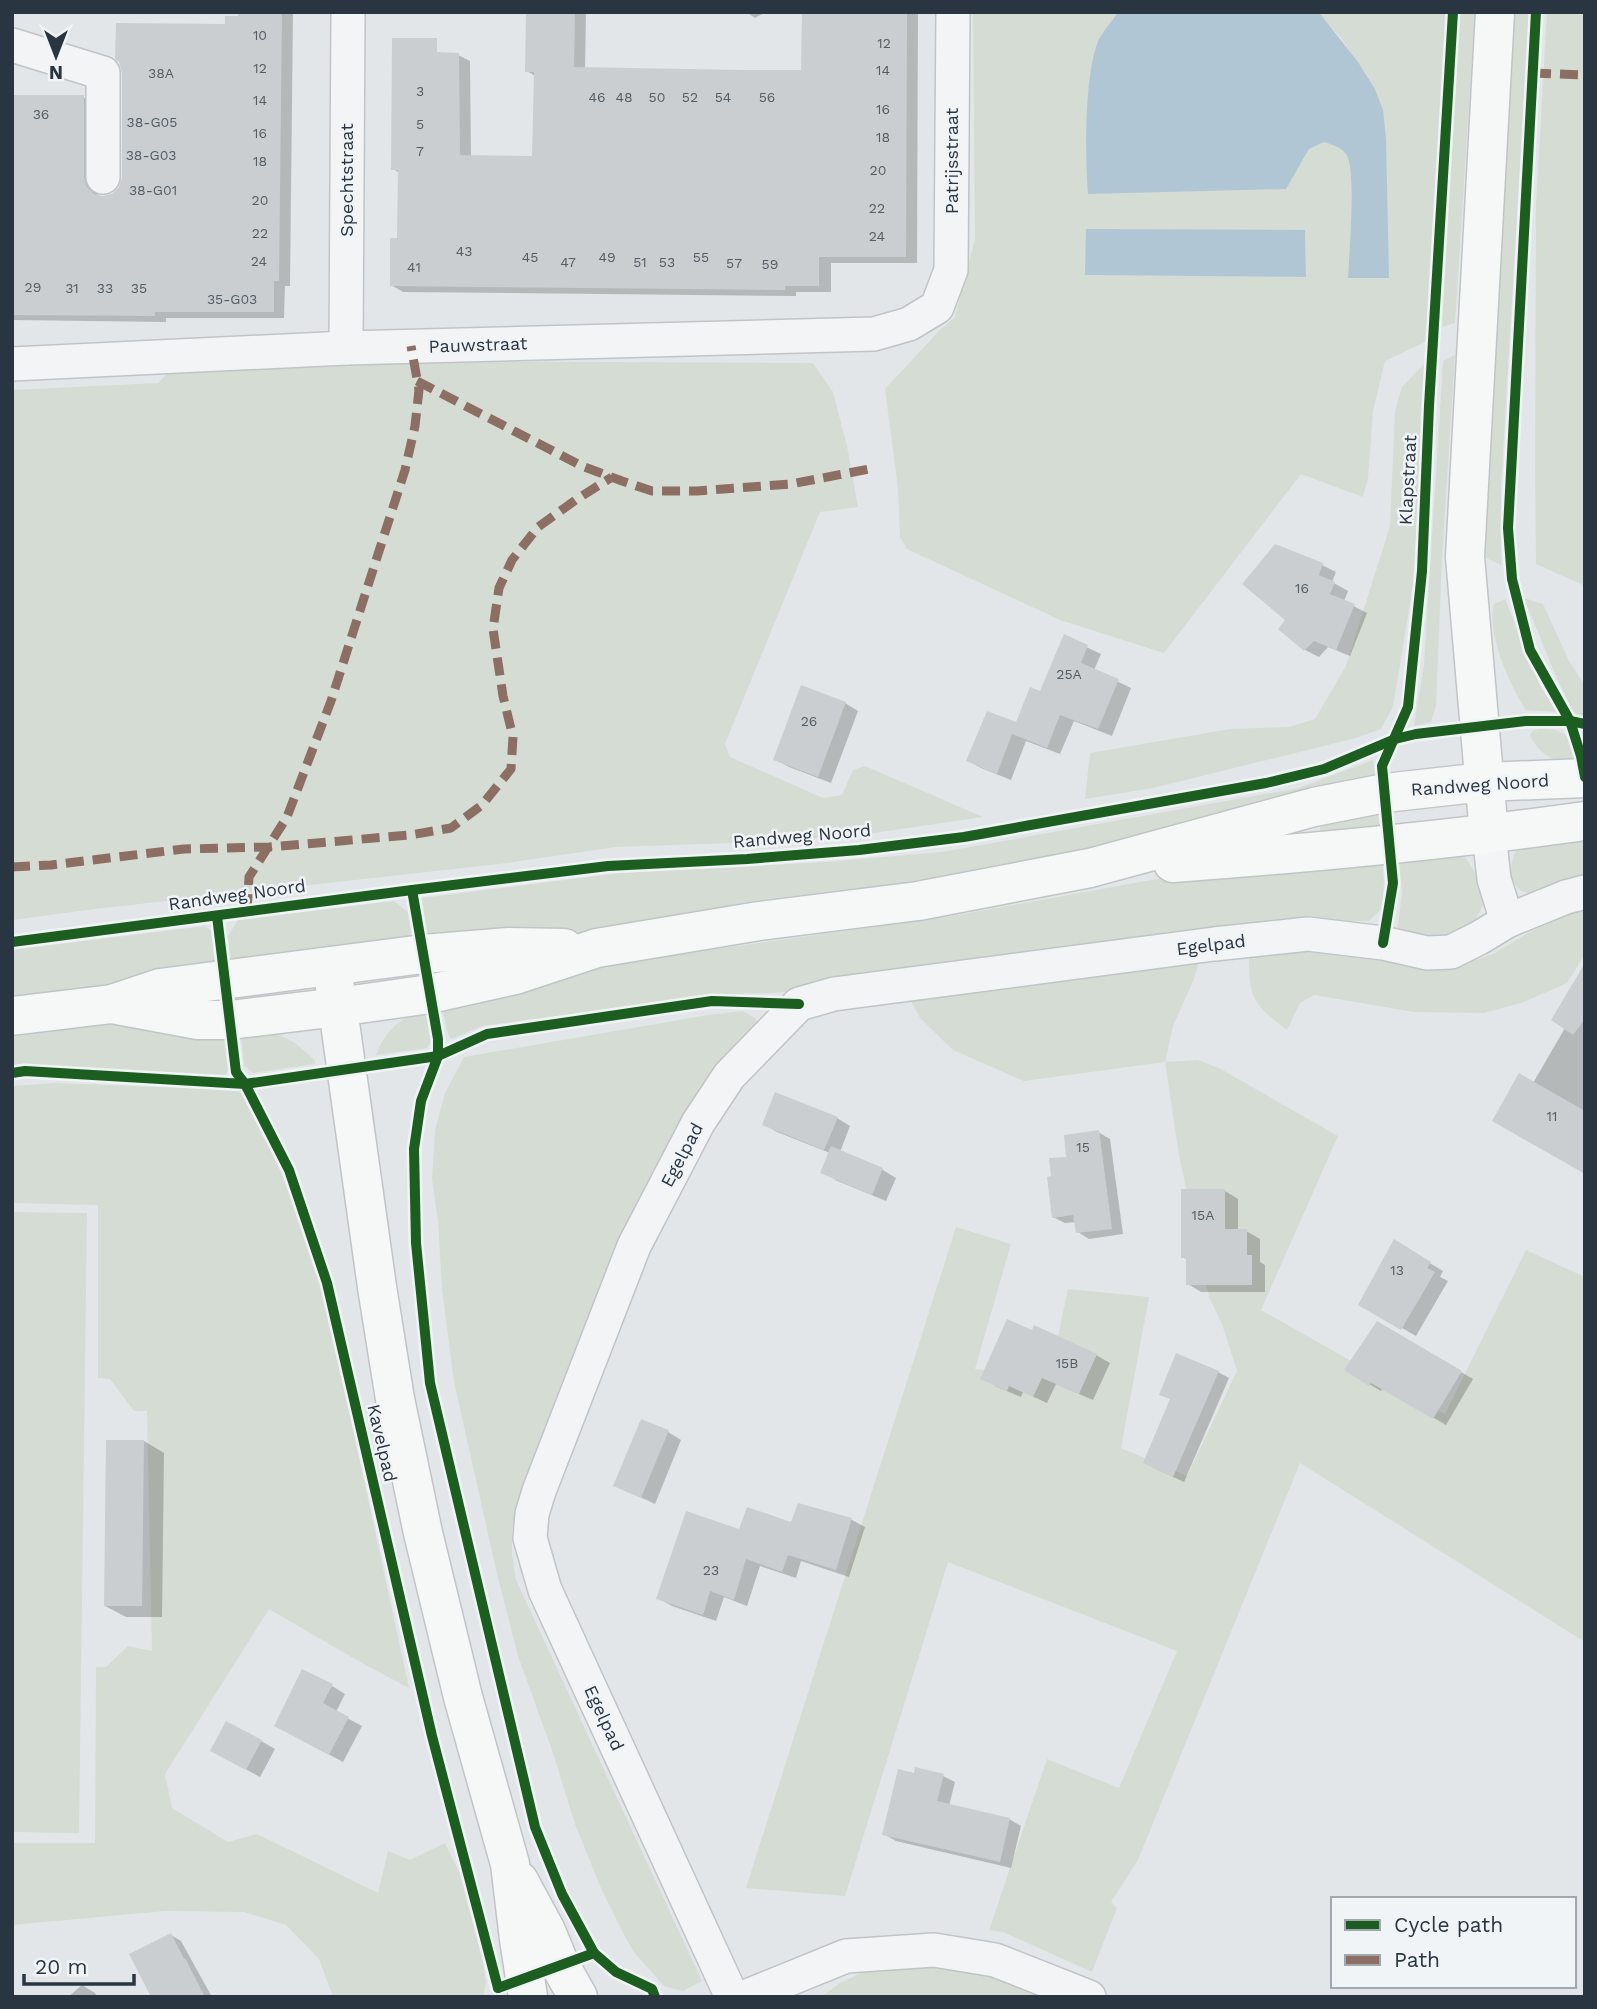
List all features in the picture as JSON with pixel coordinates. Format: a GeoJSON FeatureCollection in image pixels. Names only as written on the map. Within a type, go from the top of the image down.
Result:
{"type":"FeatureCollection","features":[{"type":"Feature","properties":{"kind":"main road"},"geometry":{"type":"LineString","coordinates":[[1489,834],[1465,557],[1495,12]]}},
{"type":"Feature","properties":{"kind":"main road","name":"Randweg Noord"},"geometry":{"type":"LineString","coordinates":[[112,1004],[198,1020],[230,1020],[430,994],[503,978],[597,948],[759,921],[918,901],[1090,868],[1314,807],[1385,793],[1484,782],[1585,778]]}},
{"type":"Feature","properties":{"kind":"main road","name":"Randweg Noord"},"geometry":{"type":"LineString","coordinates":[[1090,868],[1293,855],[1585,821]]}},
{"type":"Feature","properties":{"kind":"main road","name":"Randweg Noord"},"geometry":{"type":"LineString","coordinates":[[12,1016],[112,1004],[160,988],[423,954],[509,947],[597,948]]}},
{"type":"Feature","properties":{"kind":"main road","name":"Kavelpad"},"geometry":{"type":"LineString","coordinates":[[332,966],[377,1287],[398,1412],[423,1534],[463,1697],[510,1864],[528,1997]]}},
{"type":"Feature","properties":{"kind":"main road","name":"Kavelpad"},"geometry":{"type":"LineString","coordinates":[[510,1864],[547,1931],[560,1965],[578,1997]]}},
{"type":"Feature","properties":{"kind":"street","name":"Spechtstraat"},"geometry":{"type":"LineString","coordinates":[[346,348],[348,12]]}},
{"type":"Feature","properties":{"kind":"street","name":"Patrijsstraat"},"geometry":{"type":"LineString","coordinates":[[937,307],[951,270],[953,12]]}},
{"type":"Feature","properties":{"kind":"street"},"geometry":{"type":"LineString","coordinates":[[12,45],[103,73],[103,177]]}},
{"type":"Feature","properties":{"kind":"street","name":"Pauwstraat"},"geometry":{"type":"LineString","coordinates":[[12,364],[346,348],[874,334],[909,324],[937,307]]}},
{"type":"Feature","properties":{"kind":"street"},"geometry":{"type":"LineString","coordinates":[[1489,834],[1494,879],[1507,921]]}},
{"type":"Feature","properties":{"kind":"street","name":"Egelpad"},"geometry":{"type":"LineString","coordinates":[[732,1997],[545,1590],[530,1538],[532,1514],[539,1491],[634,1246],[698,1123],[729,1076],[799,1004],[834,994],[1308,934],[1383,943],[1427,953],[1451,952],[1507,921],[1585,892]]}},
{"type":"Feature","properties":{"kind":"street"},"geometry":{"type":"LineString","coordinates":[[745,1997],[846,1956],[934,1950],[995,1960],[1089,1997]]}},
{"type":"Feature","properties":{"kind":"shaded area"},"geometry":{"type":"Polygon","coordinates":[[[973,12],[1118,12],[1100,38],[1285,189],[1309,149],[1324,141],[1342,150],[1350,165],[1351,178],[1348,277],[1388,278],[1386,138],[1375,89],[1341,38],[1318,12],[1447,12],[1427,341],[1385,361],[1373,411],[1368,478],[1363,497],[1301,474],[1164,653],[1060,620],[907,549],[900,537],[898,489],[885,389],[955,317],[975,239],[973,12]],[[1086,230],[1086,275],[1306,277],[1305,230],[1086,230]]]}},
{"type":"Feature","properties":{"kind":"shaded area"},"geometry":{"type":"Polygon","coordinates":[[[1460,12],[1475,12],[1455,323],[1442,327],[1460,12]]]}},
{"type":"Feature","properties":{"kind":"shaded area"},"geometry":{"type":"Polygon","coordinates":[[[1513,12],[1529,12],[1501,486],[1501,565],[1486,558],[1487,475],[1513,12]]]}},
{"type":"Feature","properties":{"kind":"shaded area"},"geometry":{"type":"Polygon","coordinates":[[[1547,12],[1585,12],[1585,586],[1536,564],[1536,205],[1547,12]]]}},
{"type":"Feature","properties":{"kind":"shaded area"},"geometry":{"type":"Polygon","coordinates":[[[1455,355],[1436,706],[1431,722],[1414,726],[1424,664],[1443,361],[1455,355]]]}},
{"type":"Feature","properties":{"kind":"shaded area"},"geometry":{"type":"Polygon","coordinates":[[[435,361],[813,363],[833,392],[847,446],[858,507],[820,512],[725,744],[730,757],[823,798],[842,795],[853,770],[865,766],[983,817],[867,834],[765,842],[616,847],[499,864],[12,920],[12,390],[158,383],[170,371],[435,361]]]}},
{"type":"Feature","properties":{"kind":"shaded area"},"geometry":{"type":"Polygon","coordinates":[[[1426,362],[1413,585],[1393,707],[1381,729],[1356,738],[1153,788],[1085,799],[1090,753],[1230,729],[1289,727],[1315,719],[1346,666],[1390,526],[1395,411],[1402,387],[1426,362]]]}},
{"type":"Feature","properties":{"kind":"shaded area"},"geometry":{"type":"Polygon","coordinates":[[[1524,598],[1543,604],[1569,661],[1585,686],[1585,718],[1573,712],[1524,598]]]}},
{"type":"Feature","properties":{"kind":"shaded area"},"geometry":{"type":"Polygon","coordinates":[[[1505,599],[1541,688],[1558,712],[1526,710],[1513,687],[1501,659],[1493,629],[1494,604],[1505,599]]]}},
{"type":"Feature","properties":{"kind":"shaded area"},"geometry":{"type":"Polygon","coordinates":[[[1556,730],[1567,736],[1574,747],[1577,764],[1555,760],[1543,753],[1530,736],[1532,731],[1556,730]]]}},
{"type":"Feature","properties":{"kind":"shaded area"},"geometry":{"type":"Polygon","coordinates":[[[1373,760],[1376,782],[1176,831],[1048,857],[902,883],[752,901],[561,939],[429,945],[422,898],[620,873],[826,862],[942,852],[1299,788],[1373,760]]]}},
{"type":"Feature","properties":{"kind":"shaded area"},"geometry":{"type":"Polygon","coordinates":[[[1378,806],[1380,835],[1322,839],[1319,823],[1378,806]]]}},
{"type":"Feature","properties":{"kind":"shaded area"},"geometry":{"type":"Polygon","coordinates":[[[1585,831],[1585,873],[1582,878],[1539,894],[1525,892],[1514,883],[1511,869],[1518,847],[1585,831]]]}},
{"type":"Feature","properties":{"kind":"shaded area"},"geometry":{"type":"Polygon","coordinates":[[[1452,851],[1466,858],[1479,879],[1483,905],[1475,920],[1459,937],[1438,940],[1397,932],[1402,893],[1399,855],[1452,851]]]}},
{"type":"Feature","properties":{"kind":"shaded area"},"geometry":{"type":"Polygon","coordinates":[[[1382,856],[1382,908],[1369,921],[1287,921],[793,992],[713,995],[482,1026],[451,1039],[441,1004],[637,960],[952,916],[1201,871],[1382,856]]]}},
{"type":"Feature","properties":{"kind":"shaded area"},"geometry":{"type":"Polygon","coordinates":[[[394,901],[408,912],[413,947],[232,971],[228,936],[238,920],[394,901]]]}},
{"type":"Feature","properties":{"kind":"shaded area"},"geometry":{"type":"Polygon","coordinates":[[[1585,907],[1585,954],[1567,983],[1524,1002],[1484,1013],[1414,1012],[1314,995],[1300,1003],[1287,1030],[1258,1004],[1251,987],[1249,949],[1326,945],[1441,963],[1466,963],[1493,954],[1528,933],[1585,907]]]}},
{"type":"Feature","properties":{"kind":"shaded area"},"geometry":{"type":"Polygon","coordinates":[[[205,926],[211,931],[216,971],[12,997],[12,950],[205,926]]]}},
{"type":"Feature","properties":{"kind":"shaded area"},"geometry":{"type":"Polygon","coordinates":[[[1201,954],[1194,979],[1173,1026],[1165,1062],[1024,1081],[953,1050],[920,1018],[907,993],[1201,954]]]}},
{"type":"Feature","properties":{"kind":"shaded area"},"geometry":{"type":"Polygon","coordinates":[[[426,1008],[432,1041],[427,1048],[376,1055],[384,1038],[395,1026],[426,1008]]]}},
{"type":"Feature","properties":{"kind":"shaded area"},"geometry":{"type":"Polygon","coordinates":[[[743,1011],[756,1019],[758,1028],[616,1259],[512,1529],[516,1580],[702,1981],[683,1991],[664,1986],[633,1951],[621,1929],[575,1824],[518,1656],[454,1382],[432,1179],[435,1130],[445,1093],[464,1057],[743,1011]]]}},
{"type":"Feature","properties":{"kind":"shaded area"},"geometry":{"type":"Polygon","coordinates":[[[124,1021],[223,1033],[229,1069],[225,1075],[29,1065],[12,1067],[12,1037],[124,1021]]]}},
{"type":"Feature","properties":{"kind":"shaded area"},"geometry":{"type":"Polygon","coordinates":[[[241,1031],[282,1036],[298,1045],[315,1064],[253,1073],[244,1065],[241,1031]]]}},
{"type":"Feature","properties":{"kind":"shaded area"},"geometry":{"type":"Polygon","coordinates":[[[1198,1060],[1219,1068],[1338,1136],[1261,1310],[1445,1414],[1526,1250],[1585,1277],[1585,1642],[1300,1463],[1138,1860],[1111,1902],[1117,1908],[1092,1972],[1003,1932],[989,1930],[1047,1759],[1119,1788],[1177,1651],[948,1562],[845,1896],[746,1888],[956,1227],[1011,1244],[975,1369],[1049,1379],[1068,1289],[1149,1297],[1121,1448],[1187,1476],[1237,1371],[1222,1324],[1209,1297],[1179,1155],[1165,1062],[1198,1060]]]}},
{"type":"Feature","properties":{"kind":"shaded area"},"geometry":{"type":"Polygon","coordinates":[[[56,1083],[239,1090],[254,1113],[290,1192],[323,1291],[409,1688],[269,1609],[165,1774],[172,1808],[228,1842],[257,1834],[378,1893],[388,1851],[410,1860],[445,1843],[460,1874],[483,1962],[486,1983],[483,1997],[333,1997],[319,1959],[286,1925],[244,1912],[165,1911],[12,1925],[12,1843],[95,1843],[96,1667],[106,1667],[128,1646],[152,1651],[147,1411],[134,1411],[110,1379],[98,1378],[98,1205],[12,1203],[12,1086],[56,1083]]]}},
{"type":"Feature","properties":{"kind":"shaded area"},"geometry":{"type":"Polygon","coordinates":[[[12,1212],[87,1213],[79,1833],[12,1832],[12,1212]]]}},
{"type":"Feature","properties":{"kind":"shaded area"},"geometry":{"type":"Polygon","coordinates":[[[972,1963],[1075,1997],[821,1997],[840,1983],[863,1972],[924,1964],[972,1963]]]}},
{"type":"Feature","properties":{"kind":"water"},"geometry":{"type":"Polygon","coordinates":[[[1118,12],[1318,12],[1358,62],[1375,89],[1383,110],[1389,278],[1348,278],[1352,196],[1350,165],[1343,150],[1324,142],[1309,149],[1286,189],[1088,194],[1086,137],[1091,72],[1099,39],[1118,12]]]}},
{"type":"Feature","properties":{"kind":"water"},"geometry":{"type":"Polygon","coordinates":[[[1086,229],[1305,230],[1306,277],[1085,275],[1086,229]]]}},
{"type":"Feature","properties":{"kind":"building"},"geometry":{"type":"Polygon","coordinates":[[[238,12],[282,12],[279,281],[274,281],[274,312],[155,312],[155,316],[12,315],[12,95],[84,95],[86,186],[94,194],[112,194],[119,187],[122,177],[122,73],[119,62],[115,59],[116,23],[225,24],[225,16],[238,16],[238,12]]]}},
{"type":"Feature","properties":{"kind":"building"},"geometry":{"type":"Polygon","coordinates":[[[526,12],[575,12],[574,67],[801,70],[802,12],[907,12],[906,257],[819,257],[819,286],[785,286],[785,290],[390,286],[390,238],[397,238],[398,170],[391,170],[392,38],[437,38],[437,52],[459,53],[460,155],[532,156],[534,72],[525,72],[526,12]]]}},
{"type":"Feature","properties":{"kind":"building"},"geometry":{"type":"Polygon","coordinates":[[[1275,544],[1323,563],[1319,575],[1335,582],[1330,594],[1355,604],[1336,650],[1314,641],[1304,651],[1278,629],[1285,620],[1242,584],[1275,544]]]}},
{"type":"Feature","properties":{"kind":"building"},"geometry":{"type":"Polygon","coordinates":[[[1064,634],[1088,645],[1081,663],[1119,679],[1098,729],[1060,715],[1047,748],[1012,734],[997,774],[966,761],[987,711],[1016,722],[1030,687],[1040,691],[1064,634]]]}},
{"type":"Feature","properties":{"kind":"building"},"geometry":{"type":"Polygon","coordinates":[[[801,685],[846,702],[818,777],[773,760],[801,685]]]}},
{"type":"Feature","properties":{"kind":"building"},"geometry":{"type":"Polygon","coordinates":[[[1585,963],[1585,1019],[1573,1035],[1551,1020],[1585,963]]]}},
{"type":"Feature","properties":{"kind":"building"},"geometry":{"type":"Polygon","coordinates":[[[1519,1073],[1585,1111],[1585,1174],[1492,1121],[1519,1073]]]}},
{"type":"Feature","properties":{"kind":"building"},"geometry":{"type":"Polygon","coordinates":[[[775,1092],[838,1117],[824,1150],[762,1125],[775,1092]]]}},
{"type":"Feature","properties":{"kind":"building"},"geometry":{"type":"Polygon","coordinates":[[[1099,1130],[1112,1229],[1076,1233],[1073,1215],[1052,1218],[1047,1177],[1051,1176],[1049,1158],[1066,1157],[1064,1135],[1099,1130]]]}},
{"type":"Feature","properties":{"kind":"building"},"geometry":{"type":"Polygon","coordinates":[[[831,1146],[883,1168],[872,1195],[820,1173],[831,1146]]]}},
{"type":"Feature","properties":{"kind":"building"},"geometry":{"type":"Polygon","coordinates":[[[1181,1189],[1225,1189],[1225,1229],[1247,1229],[1247,1255],[1252,1255],[1252,1285],[1186,1285],[1186,1258],[1181,1258],[1181,1189]]]}},
{"type":"Feature","properties":{"kind":"building"},"geometry":{"type":"Polygon","coordinates":[[[1394,1239],[1431,1262],[1427,1268],[1435,1272],[1401,1330],[1358,1305],[1394,1239]]]}},
{"type":"Feature","properties":{"kind":"building"},"geometry":{"type":"Polygon","coordinates":[[[1007,1319],[1032,1330],[1034,1325],[1097,1354],[1079,1394],[1042,1378],[1033,1397],[1009,1386],[1007,1391],[980,1379],[1007,1319]]]}},
{"type":"Feature","properties":{"kind":"building"},"geometry":{"type":"Polygon","coordinates":[[[1377,1321],[1462,1371],[1433,1419],[1344,1370],[1377,1321]]]}},
{"type":"Feature","properties":{"kind":"building"},"geometry":{"type":"Polygon","coordinates":[[[1176,1353],[1219,1371],[1173,1477],[1143,1463],[1170,1399],[1159,1395],[1176,1353]]]}},
{"type":"Feature","properties":{"kind":"building"},"geometry":{"type":"Polygon","coordinates":[[[641,1419],[669,1430],[641,1498],[613,1486],[641,1419]]]}},
{"type":"Feature","properties":{"kind":"building"},"geometry":{"type":"Polygon","coordinates":[[[106,1440],[144,1440],[142,1606],[104,1606],[106,1440]]]}},
{"type":"Feature","properties":{"kind":"building"},"geometry":{"type":"Polygon","coordinates":[[[798,1503],[852,1518],[836,1570],[788,1555],[782,1572],[746,1559],[734,1600],[710,1591],[703,1615],[656,1599],[686,1511],[739,1529],[747,1507],[791,1522],[798,1503]]]}},
{"type":"Feature","properties":{"kind":"building"},"geometry":{"type":"Polygon","coordinates":[[[302,1669],[333,1684],[323,1703],[349,1717],[329,1755],[274,1726],[302,1669]]]}},
{"type":"Feature","properties":{"kind":"building"},"geometry":{"type":"Polygon","coordinates":[[[226,1721],[262,1740],[246,1770],[210,1751],[226,1721]]]}},
{"type":"Feature","properties":{"kind":"building"},"geometry":{"type":"Polygon","coordinates":[[[915,1767],[944,1774],[937,1801],[1010,1818],[1000,1862],[882,1835],[898,1769],[914,1773],[915,1767]]]}},
{"type":"Feature","properties":{"kind":"building"},"geometry":{"type":"Polygon","coordinates":[[[171,1933],[205,1997],[151,1997],[129,1954],[171,1933]]]}},
{"type":"Feature","properties":{"kind":"marked path"},"geometry":{"type":"LineString","coordinates":[[1533,73],[1585,75]]}},
{"type":"Feature","properties":{"kind":"marked path"},"geometry":{"type":"LineString","coordinates":[[247,912],[249,877],[287,817],[331,701],[405,470],[415,426],[419,390],[411,346]]}},
{"type":"Feature","properties":{"kind":"marked path"},"geometry":{"type":"LineString","coordinates":[[417,381],[582,466],[652,491],[697,491],[791,484],[869,469]]}},
{"type":"Feature","properties":{"kind":"marked path"},"geometry":{"type":"LineString","coordinates":[[12,867],[184,849],[269,847],[410,835],[451,828],[482,805],[511,769],[513,737],[503,696],[493,629],[499,588],[512,560],[538,527],[612,477]]}},
{"type":"Feature","properties":{"kind":"cycle path","name":"Klapstraat"},"geometry":{"type":"LineString","coordinates":[[1383,943],[1393,883],[1382,766],[1408,707],[1422,571],[1429,406],[1453,12]]}},
{"type":"Feature","properties":{"kind":"cycle path"},"geometry":{"type":"LineString","coordinates":[[1536,12],[1508,528],[1512,579],[1530,650],[1570,721],[1585,777]]}},
{"type":"Feature","properties":{"kind":"cycle path"},"geometry":{"type":"LineString","coordinates":[[12,942],[608,866],[859,850],[964,837],[1266,783],[1324,769],[1395,739],[1416,734],[1526,721],[1570,721],[1585,724]]}},
{"type":"Feature","properties":{"kind":"cycle path"},"geometry":{"type":"LineString","coordinates":[[412,890],[438,1039],[438,1056],[421,1101],[414,1149],[416,1243],[430,1383],[535,1827],[562,1894],[594,1953],[616,1972],[652,1989],[655,1997]]}},
{"type":"Feature","properties":{"kind":"cycle path"},"geometry":{"type":"LineString","coordinates":[[217,916],[236,1072],[245,1084],[289,1170],[327,1283],[432,1736],[498,1988]]}},
{"type":"Feature","properties":{"kind":"cycle path"},"geometry":{"type":"LineString","coordinates":[[12,1073],[25,1071],[245,1084],[438,1056],[487,1034],[712,1001],[799,1004]]}},
{"type":"Feature","properties":{"kind":"cycle path"},"geometry":{"type":"LineString","coordinates":[[498,1988],[594,1953]]}}]}
